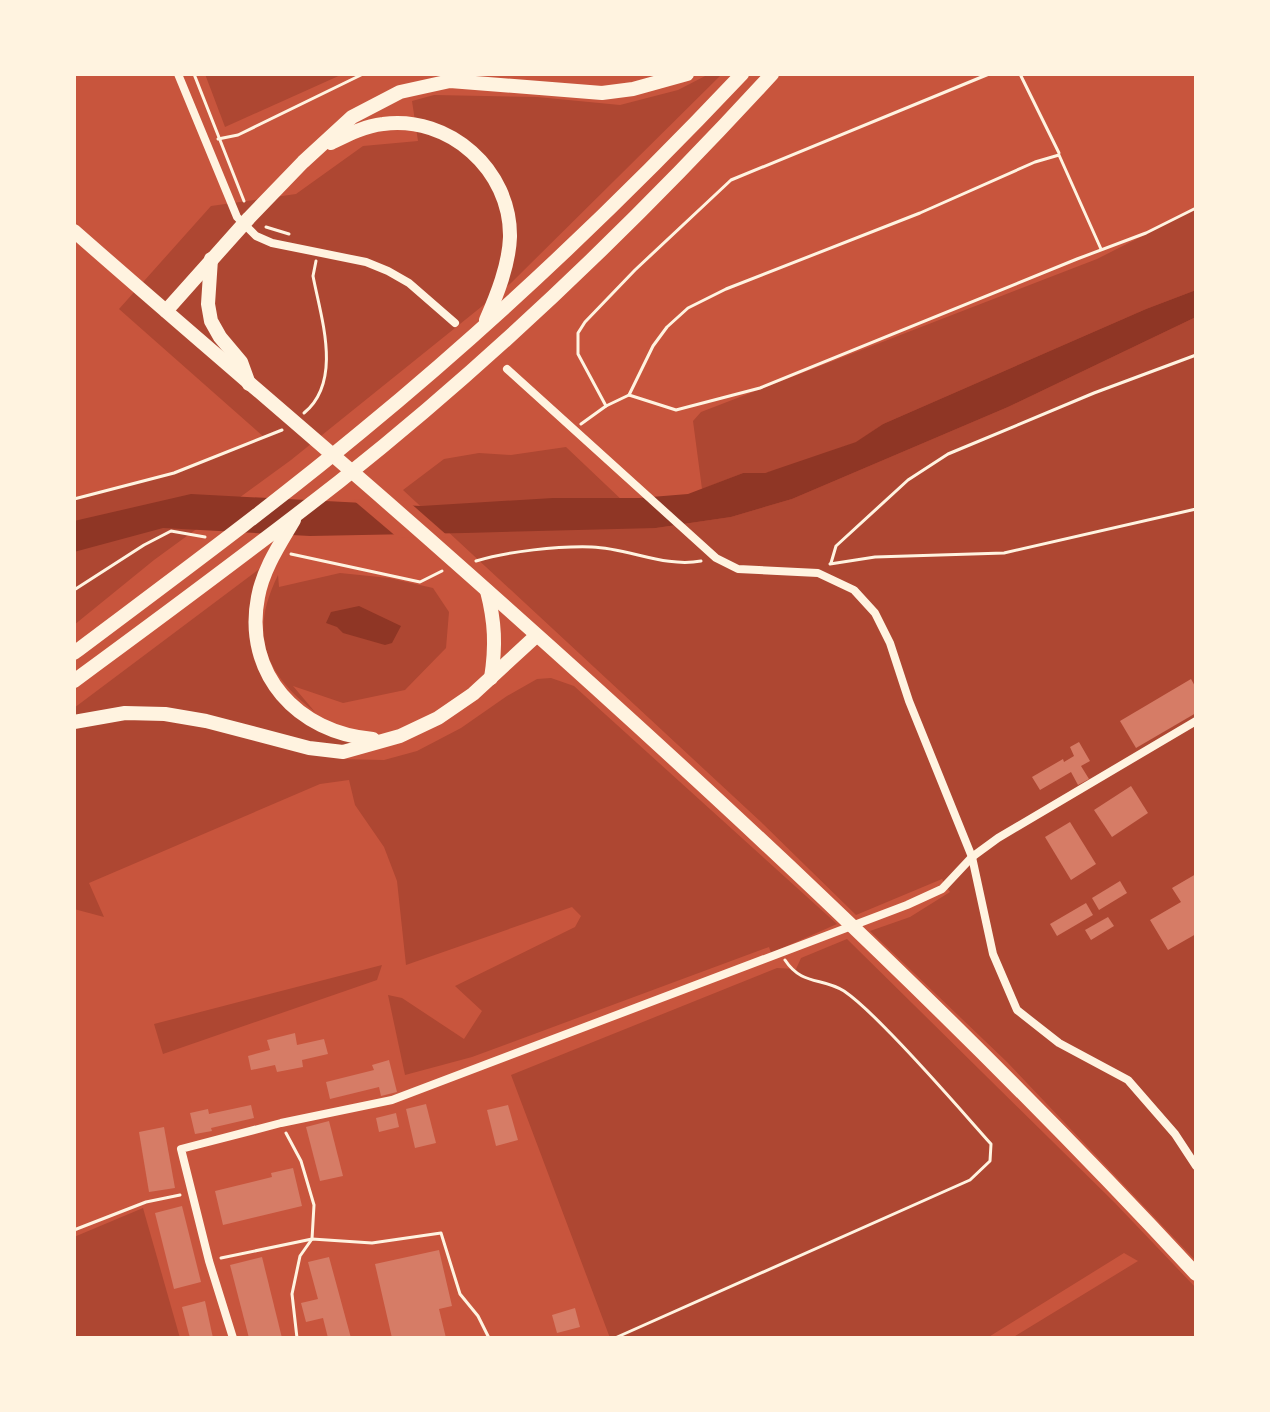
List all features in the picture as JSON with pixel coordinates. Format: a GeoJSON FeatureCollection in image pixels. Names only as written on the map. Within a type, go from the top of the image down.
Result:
{"type":"FeatureCollection","features":[{"type":"Feature","properties":{"kind":"main road"},"geometry":{"type":"LineString","coordinates":[[166,311],[287,177],[352,117],[400,92],[450,81],[602,93],[633,89],[687,74]]}},
{"type":"Feature","properties":{"kind":"main road"},"geometry":{"type":"LineString","coordinates":[[74,653],[300,480],[453,354],[598,221],[742,74]]}},
{"type":"Feature","properties":{"kind":"main road"},"geometry":{"type":"LineString","coordinates":[[74,681],[341,480],[473,369],[622,229],[772,74]]}},
{"type":"Feature","properties":{"kind":"main road"},"geometry":{"type":"LineString","coordinates":[[320,149],[356,131],[383,124],[412,124],[445,133],[474,153],[493,174],[506,208],[510,237],[504,270],[483,327]]}},
{"type":"Feature","properties":{"kind":"main road"},"geometry":{"type":"LineString","coordinates":[[74,231],[487,591],[834,908],[1031,1102],[1196,1274]]}},
{"type":"Feature","properties":{"kind":"main road"},"geometry":{"type":"LineString","coordinates":[[211,259],[208,304],[211,321],[241,362],[249,384]]}},
{"type":"Feature","properties":{"kind":"main road"},"geometry":{"type":"LineString","coordinates":[[298,513],[270,561],[258,596],[255,626],[258,652],[269,680],[292,706],[321,726],[349,737],[385,740]]}},
{"type":"Feature","properties":{"kind":"main road"},"geometry":{"type":"LineString","coordinates":[[487,591],[495,622],[496,647],[491,678]]}},
{"type":"Feature","properties":{"kind":"main road"},"geometry":{"type":"LineString","coordinates":[[74,722],[125,713],[165,714],[206,721],[309,748],[343,752],[411,732],[438,718],[491,678],[536,636]]}},
{"type":"Feature","properties":{"kind":"street"},"geometry":{"type":"LineString","coordinates":[[178,74],[237,217],[256,236],[272,243],[366,262],[388,271],[409,283],[455,323]]}},
{"type":"Feature","properties":{"kind":"street"},"geometry":{"type":"LineString","coordinates":[[507,369],[716,558],[738,569],[818,573],[854,590],[875,613],[890,643],[909,701],[972,857],[993,954],[1017,1010],[1059,1043],[1128,1080],[1175,1134],[1196,1166]]}},
{"type":"Feature","properties":{"kind":"street"},"geometry":{"type":"LineString","coordinates":[[233,1338],[209,1261],[181,1149],[281,1123],[392,1100],[907,905],[942,889],[972,857],[998,838],[1196,721]]}},
{"type":"Feature","properties":{"kind":"path"},"geometry":{"type":"LineString","coordinates":[[194,74],[244,201]]}},
{"type":"Feature","properties":{"kind":"path"},"geometry":{"type":"LineString","coordinates":[[206,138],[238,135],[363,74]]}},
{"type":"Feature","properties":{"kind":"path"},"geometry":{"type":"LineString","coordinates":[[606,406],[578,354],[578,333],[635,270],[731,180],[989,74]]}},
{"type":"Feature","properties":{"kind":"path"},"geometry":{"type":"LineString","coordinates":[[1020,74],[1101,249]]}},
{"type":"Feature","properties":{"kind":"path"},"geometry":{"type":"LineString","coordinates":[[574,432],[606,406],[629,395],[653,346],[667,327],[688,308],[726,289],[920,213],[1035,162],[1059,155]]}},
{"type":"Feature","properties":{"kind":"path"},"geometry":{"type":"LineString","coordinates":[[629,395],[676,410],[760,388],[1146,233],[1196,208]]}},
{"type":"Feature","properties":{"kind":"path"},"geometry":{"type":"LineString","coordinates":[[295,420],[315,403],[327,371],[313,276],[318,253]]}},
{"type":"Feature","properties":{"kind":"path"},"geometry":{"type":"LineString","coordinates":[[831,563],[836,546],[908,480],[948,454],[1094,393],[1196,355]]}},
{"type":"Feature","properties":{"kind":"path"},"geometry":{"type":"LineString","coordinates":[[74,499],[174,473],[284,429]]}},
{"type":"Feature","properties":{"kind":"path"},"geometry":{"type":"LineString","coordinates":[[818,573],[831,563],[875,557],[1004,553],[1196,509]]}},
{"type":"Feature","properties":{"kind":"path"},"geometry":{"type":"LineString","coordinates":[[74,590],[171,531],[215,540]]}},
{"type":"Feature","properties":{"kind":"path"},"geometry":{"type":"LineString","coordinates":[[470,562],[500,553],[593,547],[685,564],[716,558]]}},
{"type":"Feature","properties":{"kind":"path"},"geometry":{"type":"LineString","coordinates":[[290,554],[420,582],[454,567]]}},
{"type":"Feature","properties":{"kind":"path"},"geometry":{"type":"LineString","coordinates":[[615,1338],[970,1180],[982,1172],[990,1161],[991,1144],[922,1066],[861,1004],[840,988],[808,980],[793,971],[781,953]]}},
{"type":"Feature","properties":{"kind":"path"},"geometry":{"type":"LineString","coordinates":[[281,1123],[301,1161],[314,1205],[312,1239],[300,1256],[292,1294],[297,1338]]}},
{"type":"Feature","properties":{"kind":"path"},"geometry":{"type":"LineString","coordinates":[[74,1230],[146,1202],[192,1193]]}},
{"type":"Feature","properties":{"kind":"path"},"geometry":{"type":"LineString","coordinates":[[209,1261],[312,1239],[372,1243],[441,1233],[460,1294],[478,1316],[489,1338]]}},
{"type":"Feature","properties":{"kind":"shaded area"},"geometry":{"type":"Polygon","coordinates":[[[205,74],[343,74],[225,127],[205,74]]]}},
{"type":"Feature","properties":{"kind":"shaded area"},"geometry":{"type":"Polygon","coordinates":[[[709,74],[722,74],[511,283],[291,460],[154,560],[74,625],[74,499],[173,473],[265,438],[119,309],[211,206],[296,194],[363,146],[418,141],[412,101],[434,95],[537,97],[620,105],[678,90],[709,74]]]}},
{"type":"Feature","properties":{"kind":"shaded area"},"geometry":{"type":"Polygon","coordinates":[[[1196,209],[1196,290],[883,424],[857,442],[765,473],[743,473],[702,489],[693,421],[701,412],[1097,259],[1196,209]]]}},
{"type":"Feature","properties":{"kind":"shaded area"},"geometry":{"type":"Polygon","coordinates":[[[1196,290],[1196,317],[1008,407],[792,499],[731,517],[656,528],[465,533],[310,536],[163,528],[74,552],[74,521],[191,494],[421,506],[688,494],[743,473],[765,473],[856,442],[883,424],[1196,290]]]}},
{"type":"Feature","properties":{"kind":"shaded area"},"geometry":{"type":"Polygon","coordinates":[[[1196,317],[1196,1261],[1007,1062],[870,931],[910,917],[950,892],[942,879],[856,915],[761,822],[403,490],[444,459],[479,453],[511,455],[566,447],[656,528],[731,517],[792,499],[1008,407],[1196,317]]]}},
{"type":"Feature","properties":{"kind":"shaded area"},"geometry":{"type":"Polygon","coordinates":[[[270,561],[258,596],[269,680],[321,726],[385,740],[338,759],[384,760],[417,751],[461,728],[537,679],[551,678],[574,686],[837,924],[771,953],[769,947],[472,1057],[405,1075],[388,995],[402,998],[464,1039],[482,1011],[455,986],[575,927],[581,916],[572,907],[406,965],[397,881],[384,847],[355,805],[349,780],[320,784],[89,883],[104,917],[74,909],[74,708],[270,561]]]}},
{"type":"Feature","properties":{"kind":"shaded area"},"geometry":{"type":"Polygon","coordinates":[[[340,573],[389,578],[433,588],[449,612],[446,648],[405,690],[343,703],[293,686],[315,712],[273,667],[266,651],[264,616],[278,575],[279,587],[340,573]]]}},
{"type":"Feature","properties":{"kind":"shaded area"},"geometry":{"type":"Polygon","coordinates":[[[359,606],[401,626],[392,643],[385,645],[343,633],[326,623],[331,612],[359,606]]]}},
{"type":"Feature","properties":{"kind":"shaded area"},"geometry":{"type":"Polygon","coordinates":[[[847,939],[1115,1203],[1196,1288],[1196,1338],[1012,1338],[1138,1261],[1124,1253],[987,1338],[610,1338],[511,1075],[777,968],[796,969],[801,958],[847,939]]]}},
{"type":"Feature","properties":{"kind":"shaded area"},"geometry":{"type":"Polygon","coordinates":[[[382,965],[377,980],[163,1054],[154,1024],[382,965]]]}},
{"type":"Feature","properties":{"kind":"shaded area"},"geometry":{"type":"Polygon","coordinates":[[[143,1208],[180,1338],[74,1338],[74,1237],[143,1208]]]}},
{"type":"Feature","properties":{"kind":"pier"},"geometry":{"type":"Polygon","coordinates":[[[352,499],[408,501],[449,537],[398,538],[352,499]]]}},
{"type":"Feature","properties":{"kind":"building"},"geometry":{"type":"Polygon","coordinates":[[[1191,679],[1196,688],[1196,713],[1136,748],[1120,721],[1191,679]]]}},
{"type":"Feature","properties":{"kind":"building"},"geometry":{"type":"Polygon","coordinates":[[[1079,742],[1090,761],[1081,766],[1089,779],[1078,785],[1071,772],[1040,790],[1032,777],[1074,756],[1070,747],[1079,742]]]}},
{"type":"Feature","properties":{"kind":"building"},"geometry":{"type":"Polygon","coordinates":[[[1131,786],[1148,813],[1112,837],[1094,810],[1131,786]]]}},
{"type":"Feature","properties":{"kind":"building"},"geometry":{"type":"Polygon","coordinates":[[[1070,822],[1096,864],[1071,880],[1045,837],[1070,822]]]}},
{"type":"Feature","properties":{"kind":"building"},"geometry":{"type":"Polygon","coordinates":[[[1196,874],[1196,934],[1168,950],[1150,920],[1181,902],[1172,888],[1196,874]]]}},
{"type":"Feature","properties":{"kind":"building"},"geometry":{"type":"Polygon","coordinates":[[[1120,881],[1127,893],[1099,910],[1092,898],[1120,881]]]}},
{"type":"Feature","properties":{"kind":"building"},"geometry":{"type":"Polygon","coordinates":[[[1086,903],[1093,915],[1057,936],[1050,924],[1086,903]]]}},
{"type":"Feature","properties":{"kind":"building"},"geometry":{"type":"Polygon","coordinates":[[[1108,917],[1114,926],[1091,940],[1085,930],[1108,917]]]}},
{"type":"Feature","properties":{"kind":"building"},"geometry":{"type":"Polygon","coordinates":[[[295,1033],[297,1045],[324,1039],[328,1054],[302,1060],[303,1067],[277,1072],[275,1065],[251,1070],[248,1056],[270,1050],[267,1040],[295,1033]]]}},
{"type":"Feature","properties":{"kind":"building"},"geometry":{"type":"Polygon","coordinates":[[[389,1060],[397,1092],[381,1096],[379,1087],[330,1099],[326,1082],[374,1070],[372,1065],[389,1060]]]}},
{"type":"Feature","properties":{"kind":"building"},"geometry":{"type":"Polygon","coordinates":[[[426,1104],[436,1143],[415,1148],[406,1109],[426,1104]]]}},
{"type":"Feature","properties":{"kind":"building"},"geometry":{"type":"Polygon","coordinates":[[[251,1105],[254,1118],[195,1134],[190,1113],[208,1109],[209,1114],[251,1105]]]}},
{"type":"Feature","properties":{"kind":"building"},"geometry":{"type":"Polygon","coordinates":[[[508,1105],[518,1140],[496,1146],[487,1110],[508,1105]]]}},
{"type":"Feature","properties":{"kind":"building"},"geometry":{"type":"Polygon","coordinates":[[[396,1113],[399,1127],[379,1132],[376,1118],[396,1113]]]}},
{"type":"Feature","properties":{"kind":"building"},"geometry":{"type":"Polygon","coordinates":[[[329,1121],[343,1176],[320,1181],[306,1127],[329,1121]]]}},
{"type":"Feature","properties":{"kind":"building"},"geometry":{"type":"Polygon","coordinates":[[[164,1127],[175,1188],[149,1192],[139,1132],[164,1127]]]}},
{"type":"Feature","properties":{"kind":"building"},"geometry":{"type":"Polygon","coordinates":[[[293,1168],[302,1206],[223,1225],[215,1191],[272,1177],[271,1173],[293,1168]]]}},
{"type":"Feature","properties":{"kind":"building"},"geometry":{"type":"Polygon","coordinates":[[[182,1206],[201,1282],[174,1289],[155,1213],[182,1206]]]}},
{"type":"Feature","properties":{"kind":"building"},"geometry":{"type":"Polygon","coordinates":[[[439,1250],[452,1306],[439,1309],[446,1338],[392,1338],[375,1264],[439,1250]]]}},
{"type":"Feature","properties":{"kind":"building"},"geometry":{"type":"Polygon","coordinates":[[[262,1257],[282,1338],[249,1338],[230,1265],[262,1257]]]}},
{"type":"Feature","properties":{"kind":"building"},"geometry":{"type":"Polygon","coordinates":[[[329,1257],[351,1338],[328,1338],[323,1318],[306,1322],[301,1303],[318,1299],[308,1262],[329,1257]]]}},
{"type":"Feature","properties":{"kind":"building"},"geometry":{"type":"Polygon","coordinates":[[[205,1301],[213,1338],[190,1338],[182,1307],[205,1301]]]}},
{"type":"Feature","properties":{"kind":"building"},"geometry":{"type":"Polygon","coordinates":[[[575,1308],[580,1327],[557,1333],[552,1315],[575,1308]]]}}]}
